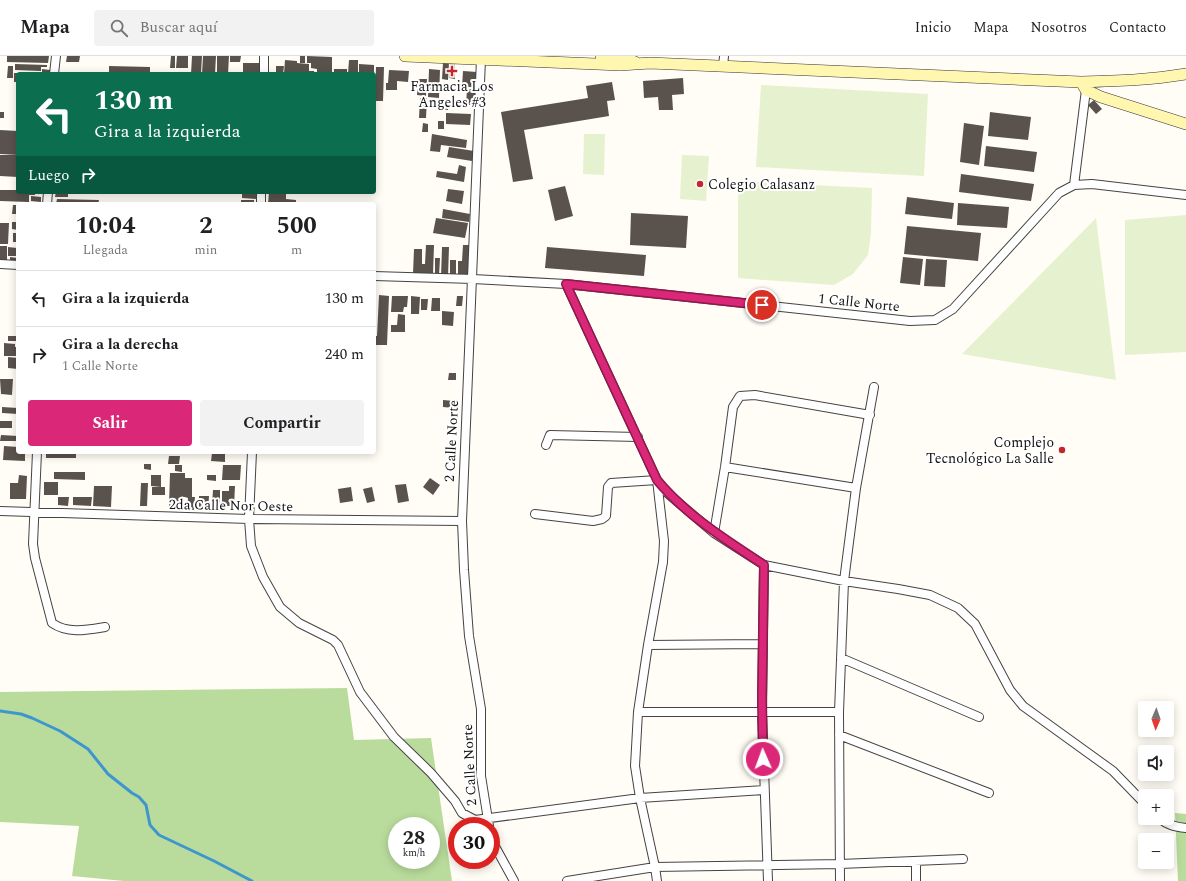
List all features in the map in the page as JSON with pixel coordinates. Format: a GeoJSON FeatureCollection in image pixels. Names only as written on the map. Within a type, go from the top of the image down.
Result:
{"type":"FeatureCollection","features":[{"type":"Feature","properties":{"kind":"main road"},"geometry":{"type":"LineString","coordinates":[[405,56],[481,57],[620,65],[645,60]]}},
{"type":"Feature","properties":{"kind":"main road"},"geometry":{"type":"LineString","coordinates":[[602,56],[645,60],[723,62],[802,69],[1083,86],[1186,74]]}},
{"type":"Feature","properties":{"kind":"main road"},"geometry":{"type":"LineString","coordinates":[[1083,86],[1101,97],[1186,124]]}},
{"type":"Feature","properties":{"kind":"street"},"geometry":{"type":"LineString","coordinates":[[54,72],[56,56]]}},
{"type":"Feature","properties":{"kind":"street"},"geometry":{"type":"LineString","coordinates":[[264,56],[264,72]]}},
{"type":"Feature","properties":{"kind":"street","name":"2 Calle Norte"},"geometry":{"type":"LineString","coordinates":[[481,57],[462,521],[469,636],[481,709],[481,776],[487,817]]}},
{"type":"Feature","properties":{"kind":"street"},"geometry":{"type":"LineString","coordinates":[[1083,86],[1074,185],[1092,184],[1186,195]]}},
{"type":"Feature","properties":{"kind":"street","name":"1 Calle Norte"},"geometry":{"type":"LineString","coordinates":[[376,276],[566,284],[910,321],[935,320],[953,309],[1060,193],[1074,185]]}},
{"type":"Feature","properties":{"kind":"street"},"geometry":{"type":"LineString","coordinates":[[0,264],[16,265]]}},
{"type":"Feature","properties":{"kind":"street"},"geometry":{"type":"LineString","coordinates":[[566,284],[657,480],[666,492],[714,533],[764,565],[844,581],[930,595],[958,608],[975,624],[1010,690],[1023,706],[1113,771],[1138,797]]}},
{"type":"Feature","properties":{"kind":"street"},"geometry":{"type":"LineString","coordinates":[[840,881],[839,712],[844,581],[856,488],[874,387]]}},
{"type":"Feature","properties":{"kind":"street"},"geometry":{"type":"LineString","coordinates":[[714,533],[733,406],[740,396],[755,395],[870,415]]}},
{"type":"Feature","properties":{"kind":"street"},"geometry":{"type":"LineString","coordinates":[[546,446],[550,434],[638,437]]}},
{"type":"Feature","properties":{"kind":"street"},"geometry":{"type":"LineString","coordinates":[[37,454],[33,544],[35,558],[52,623],[67,630],[105,627]]}},
{"type":"Feature","properties":{"kind":"street"},"geometry":{"type":"LineString","coordinates":[[252,454],[249,520],[251,546],[263,577],[280,607],[299,622],[333,640],[338,645],[360,692],[394,737],[430,773],[455,801],[462,813],[469,817]]}},
{"type":"Feature","properties":{"kind":"street"},"geometry":{"type":"LineString","coordinates":[[725,467],[856,488]]}},
{"type":"Feature","properties":{"kind":"street"},"geometry":{"type":"LineString","coordinates":[[535,514],[593,521],[602,519],[606,516],[608,487],[611,483],[657,480]]}},
{"type":"Feature","properties":{"kind":"street"},"geometry":{"type":"LineString","coordinates":[[657,480],[664,541],[663,562],[638,712],[635,766],[657,881]]}},
{"type":"Feature","properties":{"kind":"street","name":"2da Calle Nor Oeste"},"geometry":{"type":"LineString","coordinates":[[0,511],[249,520],[462,521]]}},
{"type":"Feature","properties":{"kind":"street"},"geometry":{"type":"LineString","coordinates":[[764,565],[762,712],[768,881]]}},
{"type":"Feature","properties":{"kind":"street"},"geometry":{"type":"LineString","coordinates":[[648,645],[762,644]]}},
{"type":"Feature","properties":{"kind":"street"},"geometry":{"type":"LineString","coordinates":[[841,658],[979,717]]}},
{"type":"Feature","properties":{"kind":"street"},"geometry":{"type":"LineString","coordinates":[[638,712],[839,712]]}},
{"type":"Feature","properties":{"kind":"street"},"geometry":{"type":"LineString","coordinates":[[839,734],[989,793]]}},
{"type":"Feature","properties":{"kind":"street"},"geometry":{"type":"LineString","coordinates":[[487,817],[640,798],[764,790]]}},
{"type":"Feature","properties":{"kind":"street"},"geometry":{"type":"LineString","coordinates":[[1170,825],[1186,828]]}},
{"type":"Feature","properties":{"kind":"street"},"geometry":{"type":"LineString","coordinates":[[500,856],[514,881]]}},
{"type":"Feature","properties":{"kind":"street"},"geometry":{"type":"LineString","coordinates":[[567,881],[655,867],[840,864],[963,859]]}},
{"type":"Feature","properties":{"kind":"street"},"geometry":{"type":"LineString","coordinates":[[916,861],[916,881]]}},
{"type":"Feature","properties":{"kind":"green space"},"geometry":{"type":"Polygon","coordinates":[[[761,85],[928,94],[924,176],[756,167],[761,85]]]}},
{"type":"Feature","properties":{"kind":"green space"},"geometry":{"type":"Polygon","coordinates":[[[584,134],[605,134],[604,175],[583,174],[584,134]]]}},
{"type":"Feature","properties":{"kind":"green space"},"geometry":{"type":"Polygon","coordinates":[[[682,155],[709,156],[706,201],[680,199],[682,155]]]}},
{"type":"Feature","properties":{"kind":"green space"},"geometry":{"type":"Polygon","coordinates":[[[754,182],[872,188],[871,233],[868,255],[853,274],[834,285],[738,278],[738,196],[741,186],[754,182]]]}},
{"type":"Feature","properties":{"kind":"green space"},"geometry":{"type":"Polygon","coordinates":[[[1186,215],[1186,352],[1125,355],[1125,220],[1186,215]]]}},
{"type":"Feature","properties":{"kind":"green space"},"geometry":{"type":"Polygon","coordinates":[[[1096,218],[1116,380],[962,354],[1096,218]]]}},
{"type":"Feature","properties":{"kind":"green space"},"geometry":{"type":"Polygon","coordinates":[[[347,688],[354,740],[431,738],[448,854],[448,869],[450,869],[452,881],[124,881],[72,876],[79,826],[0,822],[0,692],[347,688]]]}},
{"type":"Feature","properties":{"kind":"green space"},"geometry":{"type":"Polygon","coordinates":[[[1175,813],[1186,814],[1186,881],[1178,881],[1175,813]]]}},
{"type":"Feature","properties":{"kind":"building"},"geometry":{"type":"Polygon","coordinates":[[[7,56],[49,56],[48,63],[7,62],[7,56]]]}},
{"type":"Feature","properties":{"kind":"building"},"geometry":{"type":"Polygon","coordinates":[[[67,56],[80,56],[79,62],[66,62],[67,56]]]}},
{"type":"Feature","properties":{"kind":"building"},"geometry":{"type":"Polygon","coordinates":[[[171,56],[175,56],[175,68],[170,68],[171,56]]]}},
{"type":"Feature","properties":{"kind":"building"},"geometry":{"type":"Polygon","coordinates":[[[177,56],[188,56],[188,68],[176,68],[177,56]]]}},
{"type":"Feature","properties":{"kind":"building"},"geometry":{"type":"Polygon","coordinates":[[[192,56],[202,56],[201,72],[191,72],[192,56]]]}},
{"type":"Feature","properties":{"kind":"building"},"geometry":{"type":"Polygon","coordinates":[[[203,56],[216,56],[215,72],[202,72],[203,56]]]}},
{"type":"Feature","properties":{"kind":"building"},"geometry":{"type":"Polygon","coordinates":[[[217,56],[229,56],[228,72],[217,72],[217,56]]]}},
{"type":"Feature","properties":{"kind":"building"},"geometry":{"type":"Polygon","coordinates":[[[230,56],[241,56],[240,62],[230,62],[230,56]]]}},
{"type":"Feature","properties":{"kind":"building"},"geometry":{"type":"Polygon","coordinates":[[[300,56],[305,56],[305,63],[300,63],[300,56]]]}},
{"type":"Feature","properties":{"kind":"building"},"geometry":{"type":"Polygon","coordinates":[[[307,56],[332,57],[332,72],[317,72],[317,69],[311,68],[311,63],[307,63],[307,56]]]}},
{"type":"Feature","properties":{"kind":"building"},"geometry":{"type":"Polygon","coordinates":[[[285,60],[309,64],[309,71],[314,71],[314,72],[284,72],[285,60]]]}},
{"type":"Feature","properties":{"kind":"building"},"geometry":{"type":"Polygon","coordinates":[[[349,60],[358,60],[358,72],[348,72],[349,60]]]}},
{"type":"Feature","properties":{"kind":"building"},"geometry":{"type":"Polygon","coordinates":[[[243,63],[259,63],[259,72],[243,72],[243,63]]]}},
{"type":"Feature","properties":{"kind":"building"},"geometry":{"type":"Polygon","coordinates":[[[443,63],[449,63],[448,80],[442,79],[443,63]]]}},
{"type":"Feature","properties":{"kind":"building"},"geometry":{"type":"Polygon","coordinates":[[[15,64],[47,65],[47,67],[41,67],[41,71],[15,70],[15,64]]]}},
{"type":"Feature","properties":{"kind":"building"},"geometry":{"type":"Polygon","coordinates":[[[359,64],[374,65],[374,72],[359,72],[359,64]]]}},
{"type":"Feature","properties":{"kind":"building","name":"Farmacia Los Angeles #3"},"geometry":{"type":"Polygon","coordinates":[[[450,64],[455,64],[455,79],[449,78],[450,64]]]}},
{"type":"Feature","properties":{"kind":"building"},"geometry":{"type":"Polygon","coordinates":[[[8,66],[13,66],[13,78],[7,78],[8,66]]]}},
{"type":"Feature","properties":{"kind":"building"},"geometry":{"type":"Polygon","coordinates":[[[109,66],[150,67],[150,72],[109,72],[109,66]]]}},
{"type":"Feature","properties":{"kind":"building"},"geometry":{"type":"Polygon","coordinates":[[[276,66],[284,66],[283,72],[276,72],[276,66]]]}},
{"type":"Feature","properties":{"kind":"building"},"geometry":{"type":"Polygon","coordinates":[[[376,67],[384,67],[383,101],[376,101],[376,67]]]}},
{"type":"Feature","properties":{"kind":"building"},"geometry":{"type":"Polygon","coordinates":[[[42,69],[50,70],[50,72],[42,72],[42,69]]]}},
{"type":"Feature","properties":{"kind":"building"},"geometry":{"type":"Polygon","coordinates":[[[334,69],[347,69],[347,72],[334,72],[334,69]]]}},
{"type":"Feature","properties":{"kind":"building"},"geometry":{"type":"Polygon","coordinates":[[[429,69],[440,70],[439,98],[428,97],[429,69]]]}},
{"type":"Feature","properties":{"kind":"building"},"geometry":{"type":"Polygon","coordinates":[[[389,70],[409,71],[408,82],[397,81],[397,90],[386,90],[389,70]]]}},
{"type":"Feature","properties":{"kind":"building"},"geometry":{"type":"Polygon","coordinates":[[[463,71],[477,72],[476,87],[462,87],[463,71]]]}},
{"type":"Feature","properties":{"kind":"building"},"geometry":{"type":"Polygon","coordinates":[[[14,73],[16,73],[16,82],[14,82],[14,73]]]}},
{"type":"Feature","properties":{"kind":"building"},"geometry":{"type":"Polygon","coordinates":[[[683,78],[684,94],[672,95],[673,110],[659,110],[658,97],[644,98],[643,81],[683,78]]]}},
{"type":"Feature","properties":{"kind":"building"},"geometry":{"type":"Polygon","coordinates":[[[418,79],[427,79],[426,96],[417,95],[418,79]]]}},
{"type":"Feature","properties":{"kind":"building"},"geometry":{"type":"Polygon","coordinates":[[[612,82],[615,100],[607,101],[609,116],[524,130],[533,179],[513,182],[501,112],[588,98],[586,86],[612,82]]]}},
{"type":"Feature","properties":{"kind":"building"},"geometry":{"type":"Polygon","coordinates":[[[467,89],[476,89],[476,105],[466,105],[467,89]]]}},
{"type":"Feature","properties":{"kind":"building"},"geometry":{"type":"Polygon","coordinates":[[[420,98],[427,98],[426,118],[419,118],[420,98]]]}},
{"type":"Feature","properties":{"kind":"building"},"geometry":{"type":"Polygon","coordinates":[[[1094,100],[1102,109],[1096,114],[1088,105],[1094,100]]]}},
{"type":"Feature","properties":{"kind":"building"},"geometry":{"type":"Polygon","coordinates":[[[438,102],[448,102],[448,110],[438,109],[438,102]]]}},
{"type":"Feature","properties":{"kind":"building"},"geometry":{"type":"Polygon","coordinates":[[[0,112],[4,112],[4,118],[0,118],[0,112]]]}},
{"type":"Feature","properties":{"kind":"building"},"geometry":{"type":"Polygon","coordinates":[[[990,112],[1031,117],[1028,140],[988,136],[990,112]]]}},
{"type":"Feature","properties":{"kind":"building"},"geometry":{"type":"Polygon","coordinates":[[[446,113],[471,114],[470,125],[446,124],[446,113]]]}},
{"type":"Feature","properties":{"kind":"building"},"geometry":{"type":"Polygon","coordinates":[[[438,121],[444,121],[444,129],[438,129],[438,121]]]}},
{"type":"Feature","properties":{"kind":"building"},"geometry":{"type":"Polygon","coordinates":[[[423,123],[428,124],[428,132],[422,132],[423,123]]]}},
{"type":"Feature","properties":{"kind":"building"},"geometry":{"type":"Polygon","coordinates":[[[964,123],[984,126],[979,165],[960,162],[964,123]]]}},
{"type":"Feature","properties":{"kind":"building"},"geometry":{"type":"Polygon","coordinates":[[[0,130],[16,131],[16,155],[0,154],[0,130]]]}},
{"type":"Feature","properties":{"kind":"building"},"geometry":{"type":"Polygon","coordinates":[[[432,134],[467,140],[466,148],[441,145],[440,152],[430,151],[432,134]]]}},
{"type":"Feature","properties":{"kind":"building"},"geometry":{"type":"Polygon","coordinates":[[[986,146],[1037,152],[1034,172],[984,166],[986,146]]]}},
{"type":"Feature","properties":{"kind":"building"},"geometry":{"type":"Polygon","coordinates":[[[449,147],[474,151],[472,161],[447,157],[449,147]]]}},
{"type":"Feature","properties":{"kind":"building"},"geometry":{"type":"Polygon","coordinates":[[[0,155],[16,155],[16,177],[0,176],[0,155]]]}},
{"type":"Feature","properties":{"kind":"building"},"geometry":{"type":"Polygon","coordinates":[[[459,165],[466,167],[464,182],[436,177],[437,171],[457,174],[459,165]]]}},
{"type":"Feature","properties":{"kind":"building"},"geometry":{"type":"Polygon","coordinates":[[[961,174],[1034,184],[1031,201],[959,192],[961,174]]]}},
{"type":"Feature","properties":{"kind":"building"},"geometry":{"type":"Polygon","coordinates":[[[565,186],[573,216],[555,221],[548,190],[565,186]]]}},
{"type":"Feature","properties":{"kind":"building"},"geometry":{"type":"Polygon","coordinates":[[[448,189],[464,191],[462,204],[446,201],[448,189]]]}},
{"type":"Feature","properties":{"kind":"building"},"geometry":{"type":"Polygon","coordinates":[[[0,190],[16,190],[16,194],[35,194],[29,195],[29,202],[0,201],[0,190]]]}},
{"type":"Feature","properties":{"kind":"building"},"geometry":{"type":"Polygon","coordinates":[[[56,194],[68,194],[68,197],[55,197],[56,194]]]}},
{"type":"Feature","properties":{"kind":"building"},"geometry":{"type":"Polygon","coordinates":[[[242,194],[256,194],[256,199],[242,198],[242,194]]]}},
{"type":"Feature","properties":{"kind":"building"},"geometry":{"type":"Polygon","coordinates":[[[269,194],[286,194],[286,199],[296,200],[296,202],[268,202],[269,194]]]}},
{"type":"Feature","properties":{"kind":"building"},"geometry":{"type":"Polygon","coordinates":[[[31,196],[41,197],[41,202],[31,201],[31,196]]]}},
{"type":"Feature","properties":{"kind":"building"},"geometry":{"type":"Polygon","coordinates":[[[907,197],[954,203],[952,219],[905,214],[907,197]]]}},
{"type":"Feature","properties":{"kind":"building"},"geometry":{"type":"Polygon","coordinates":[[[57,199],[99,200],[98,202],[56,202],[57,199]]]}},
{"type":"Feature","properties":{"kind":"building"},"geometry":{"type":"Polygon","coordinates":[[[241,200],[254,200],[254,202],[241,202],[241,200]]]}},
{"type":"Feature","properties":{"kind":"building"},"geometry":{"type":"Polygon","coordinates":[[[958,203],[1009,207],[1007,228],[957,225],[958,203]]]}},
{"type":"Feature","properties":{"kind":"building"},"geometry":{"type":"Polygon","coordinates":[[[13,205],[16,205],[16,214],[12,214],[13,205]]]}},
{"type":"Feature","properties":{"kind":"building"},"geometry":{"type":"Polygon","coordinates":[[[443,209],[470,214],[469,222],[442,218],[443,209]]]}},
{"type":"Feature","properties":{"kind":"building"},"geometry":{"type":"Polygon","coordinates":[[[631,213],[688,216],[686,248],[630,245],[631,213]]]}},
{"type":"Feature","properties":{"kind":"building"},"geometry":{"type":"Polygon","coordinates":[[[436,218],[468,223],[465,238],[433,233],[436,218]]]}},
{"type":"Feature","properties":{"kind":"building"},"geometry":{"type":"Polygon","coordinates":[[[12,222],[16,222],[16,230],[12,229],[12,222]]]}},
{"type":"Feature","properties":{"kind":"building"},"geometry":{"type":"Polygon","coordinates":[[[0,223],[9,223],[8,244],[0,244],[0,223]]]}},
{"type":"Feature","properties":{"kind":"building"},"geometry":{"type":"Polygon","coordinates":[[[907,226],[981,233],[978,261],[904,254],[907,226]]]}},
{"type":"Feature","properties":{"kind":"building"},"geometry":{"type":"Polygon","coordinates":[[[13,233],[16,233],[16,242],[13,242],[13,233]]]}},
{"type":"Feature","properties":{"kind":"building"},"geometry":{"type":"Polygon","coordinates":[[[426,245],[434,245],[433,275],[413,274],[414,249],[422,249],[422,264],[425,264],[426,245]]]}},
{"type":"Feature","properties":{"kind":"building"},"geometry":{"type":"Polygon","coordinates":[[[463,245],[470,245],[469,276],[458,275],[458,261],[462,261],[463,245]]]}},
{"type":"Feature","properties":{"kind":"building"},"geometry":{"type":"Polygon","coordinates":[[[0,246],[7,246],[7,263],[0,263],[0,246]]]}},
{"type":"Feature","properties":{"kind":"building"},"geometry":{"type":"Polygon","coordinates":[[[8,247],[16,248],[16,256],[8,256],[8,247]]]}},
{"type":"Feature","properties":{"kind":"building"},"geometry":{"type":"Polygon","coordinates":[[[442,247],[449,247],[448,277],[441,277],[442,247]]]}},
{"type":"Feature","properties":{"kind":"building"},"geometry":{"type":"Polygon","coordinates":[[[547,247],[646,255],[644,276],[545,268],[547,247]]]}},
{"type":"Feature","properties":{"kind":"building"},"geometry":{"type":"Polygon","coordinates":[[[10,257],[16,258],[16,263],[10,263],[10,257]]]}},
{"type":"Feature","properties":{"kind":"building"},"geometry":{"type":"Polygon","coordinates":[[[903,257],[923,259],[920,285],[900,283],[903,257]]]}},
{"type":"Feature","properties":{"kind":"building"},"geometry":{"type":"Polygon","coordinates":[[[435,258],[440,258],[439,276],[435,276],[435,258]]]}},
{"type":"Feature","properties":{"kind":"building"},"geometry":{"type":"Polygon","coordinates":[[[926,259],[947,260],[945,287],[924,286],[926,259]]]}},
{"type":"Feature","properties":{"kind":"building"},"geometry":{"type":"Polygon","coordinates":[[[450,260],[456,260],[456,277],[450,276],[450,260]]]}},
{"type":"Feature","properties":{"kind":"building"},"geometry":{"type":"Polygon","coordinates":[[[379,295],[389,296],[387,345],[376,345],[379,295]]]}},
{"type":"Feature","properties":{"kind":"building"},"geometry":{"type":"Polygon","coordinates":[[[392,296],[408,296],[407,307],[404,307],[403,312],[391,312],[392,296]]]}},
{"type":"Feature","properties":{"kind":"building"},"geometry":{"type":"Polygon","coordinates":[[[411,296],[420,297],[419,314],[411,314],[411,296]]]}},
{"type":"Feature","properties":{"kind":"building"},"geometry":{"type":"Polygon","coordinates":[[[457,296],[463,296],[462,306],[456,306],[457,296]]]}},
{"type":"Feature","properties":{"kind":"building"},"geometry":{"type":"Polygon","coordinates":[[[432,298],[440,298],[440,311],[431,311],[432,298]]]}},
{"type":"Feature","properties":{"kind":"building"},"geometry":{"type":"Polygon","coordinates":[[[421,299],[428,299],[427,310],[421,310],[421,299]]]}},
{"type":"Feature","properties":{"kind":"building"},"geometry":{"type":"Polygon","coordinates":[[[442,311],[454,312],[453,326],[442,325],[442,311]]]}},
{"type":"Feature","properties":{"kind":"building"},"geometry":{"type":"Polygon","coordinates":[[[398,314],[405,315],[405,332],[391,332],[391,325],[397,325],[398,314]]]}},
{"type":"Feature","properties":{"kind":"building"},"geometry":{"type":"Polygon","coordinates":[[[8,336],[16,336],[16,341],[8,341],[8,336]]]}},
{"type":"Feature","properties":{"kind":"building"},"geometry":{"type":"Polygon","coordinates":[[[4,343],[15,344],[16,356],[4,356],[4,343]]]}},
{"type":"Feature","properties":{"kind":"building"},"geometry":{"type":"Polygon","coordinates":[[[8,357],[16,358],[16,369],[8,368],[8,357]]]}},
{"type":"Feature","properties":{"kind":"building"},"geometry":{"type":"Polygon","coordinates":[[[449,373],[456,373],[456,380],[448,380],[449,373]]]}},
{"type":"Feature","properties":{"kind":"building"},"geometry":{"type":"Polygon","coordinates":[[[0,379],[13,379],[12,395],[1,394],[0,379]]]}},
{"type":"Feature","properties":{"kind":"building"},"geometry":{"type":"Polygon","coordinates":[[[443,400],[454,401],[454,408],[443,407],[443,400]]]}},
{"type":"Feature","properties":{"kind":"building"},"geometry":{"type":"Polygon","coordinates":[[[2,407],[16,408],[16,414],[2,413],[2,407]]]}},
{"type":"Feature","properties":{"kind":"building"},"geometry":{"type":"Polygon","coordinates":[[[0,421],[12,421],[12,428],[0,428],[0,421]]]}},
{"type":"Feature","properties":{"kind":"building"},"geometry":{"type":"Polygon","coordinates":[[[1,435],[16,436],[16,441],[0,441],[1,435]]]}},
{"type":"Feature","properties":{"kind":"building"},"geometry":{"type":"Polygon","coordinates":[[[4,446],[16,447],[16,454],[25,454],[25,461],[3,460],[4,446]]]}},
{"type":"Feature","properties":{"kind":"building"},"geometry":{"type":"Polygon","coordinates":[[[46,454],[76,454],[76,458],[46,458],[46,454]]]}},
{"type":"Feature","properties":{"kind":"building"},"geometry":{"type":"Polygon","coordinates":[[[212,454],[225,454],[225,462],[211,461],[212,454]]]}},
{"type":"Feature","properties":{"kind":"building"},"geometry":{"type":"Polygon","coordinates":[[[169,456],[180,456],[179,464],[168,464],[169,456]]]}},
{"type":"Feature","properties":{"kind":"building"},"geometry":{"type":"Polygon","coordinates":[[[144,464],[151,464],[151,470],[144,469],[144,464]]]}},
{"type":"Feature","properties":{"kind":"building"},"geometry":{"type":"Polygon","coordinates":[[[175,465],[182,465],[182,472],[175,471],[175,465]]]}},
{"type":"Feature","properties":{"kind":"building"},"geometry":{"type":"Polygon","coordinates":[[[223,465],[241,465],[240,480],[222,480],[223,465]]]}},
{"type":"Feature","properties":{"kind":"building"},"geometry":{"type":"Polygon","coordinates":[[[54,472],[85,472],[85,480],[54,479],[54,472]]]}},
{"type":"Feature","properties":{"kind":"building"},"geometry":{"type":"Polygon","coordinates":[[[170,473],[185,473],[185,478],[192,478],[192,497],[195,497],[194,510],[187,510],[188,498],[185,497],[180,497],[180,506],[169,506],[170,473]]]}},
{"type":"Feature","properties":{"kind":"building"},"geometry":{"type":"Polygon","coordinates":[[[19,475],[27,476],[26,499],[10,499],[10,483],[18,483],[19,475]]]}},
{"type":"Feature","properties":{"kind":"building"},"geometry":{"type":"Polygon","coordinates":[[[151,475],[161,475],[161,487],[151,486],[151,475]]]}},
{"type":"Feature","properties":{"kind":"building"},"geometry":{"type":"Polygon","coordinates":[[[207,475],[216,475],[216,481],[207,480],[207,475]]]}},
{"type":"Feature","properties":{"kind":"building"},"geometry":{"type":"Polygon","coordinates":[[[430,478],[440,485],[433,495],[423,487],[430,478]]]}},
{"type":"Feature","properties":{"kind":"building"},"geometry":{"type":"Polygon","coordinates":[[[44,482],[58,482],[58,495],[44,495],[44,482]]]}},
{"type":"Feature","properties":{"kind":"building"},"geometry":{"type":"Polygon","coordinates":[[[141,483],[148,483],[147,506],[140,506],[141,483]]]}},
{"type":"Feature","properties":{"kind":"building"},"geometry":{"type":"Polygon","coordinates":[[[406,484],[409,501],[398,503],[395,485],[406,484]]]}},
{"type":"Feature","properties":{"kind":"building"},"geometry":{"type":"Polygon","coordinates":[[[94,486],[112,486],[111,507],[93,506],[94,486]]]}},
{"type":"Feature","properties":{"kind":"building"},"geometry":{"type":"Polygon","coordinates":[[[229,486],[235,486],[234,506],[222,506],[222,491],[229,491],[229,486]]]}},
{"type":"Feature","properties":{"kind":"building"},"geometry":{"type":"Polygon","coordinates":[[[152,487],[165,487],[165,495],[152,495],[152,487]]]}},
{"type":"Feature","properties":{"kind":"building"},"geometry":{"type":"Polygon","coordinates":[[[351,487],[353,501],[340,503],[338,489],[351,487]]]}},
{"type":"Feature","properties":{"kind":"building"},"geometry":{"type":"Polygon","coordinates":[[[372,487],[375,501],[367,503],[363,489],[372,487]]]}},
{"type":"Feature","properties":{"kind":"building"},"geometry":{"type":"Polygon","coordinates":[[[213,490],[220,490],[220,505],[212,505],[213,490]]]}},
{"type":"Feature","properties":{"kind":"building"},"geometry":{"type":"Polygon","coordinates":[[[199,496],[209,496],[208,510],[199,509],[199,496]]]}},
{"type":"Feature","properties":{"kind":"building"},"geometry":{"type":"Polygon","coordinates":[[[58,497],[69,497],[68,506],[58,505],[58,497]]]}},
{"type":"Feature","properties":{"kind":"building"},"geometry":{"type":"Polygon","coordinates":[[[73,497],[92,497],[91,506],[73,505],[73,497]]]}},
{"type":"Feature","properties":{"kind":"waterway"},"geometry":{"type":"LineString","coordinates":[[0,711],[21,714],[32,718],[60,731],[88,749],[108,774],[139,797],[146,805],[150,825],[159,835],[252,881]]}},
{"type":"Feature","properties":{"kind":"place","name":"Farmacia Los Angeles #3"},"geometry":{"type":"Point","coordinates":[452,71]}},
{"type":"Feature","properties":{"kind":"place","name":"Colegio Calasanz"},"geometry":{"type":"Point","coordinates":[700,184]}},
{"type":"Feature","properties":{"kind":"place","name":"Complejo Tecnológico La Salle"},"geometry":{"type":"Point","coordinates":[1062,450]}},
{"type":"Feature","properties":{"kind":"route"},"geometry":{"type":"LineString","coordinates":[[762,305],[566,284],[657,480],[666,492],[714,533],[764,565],[762,644],[763,759]]}}]}
